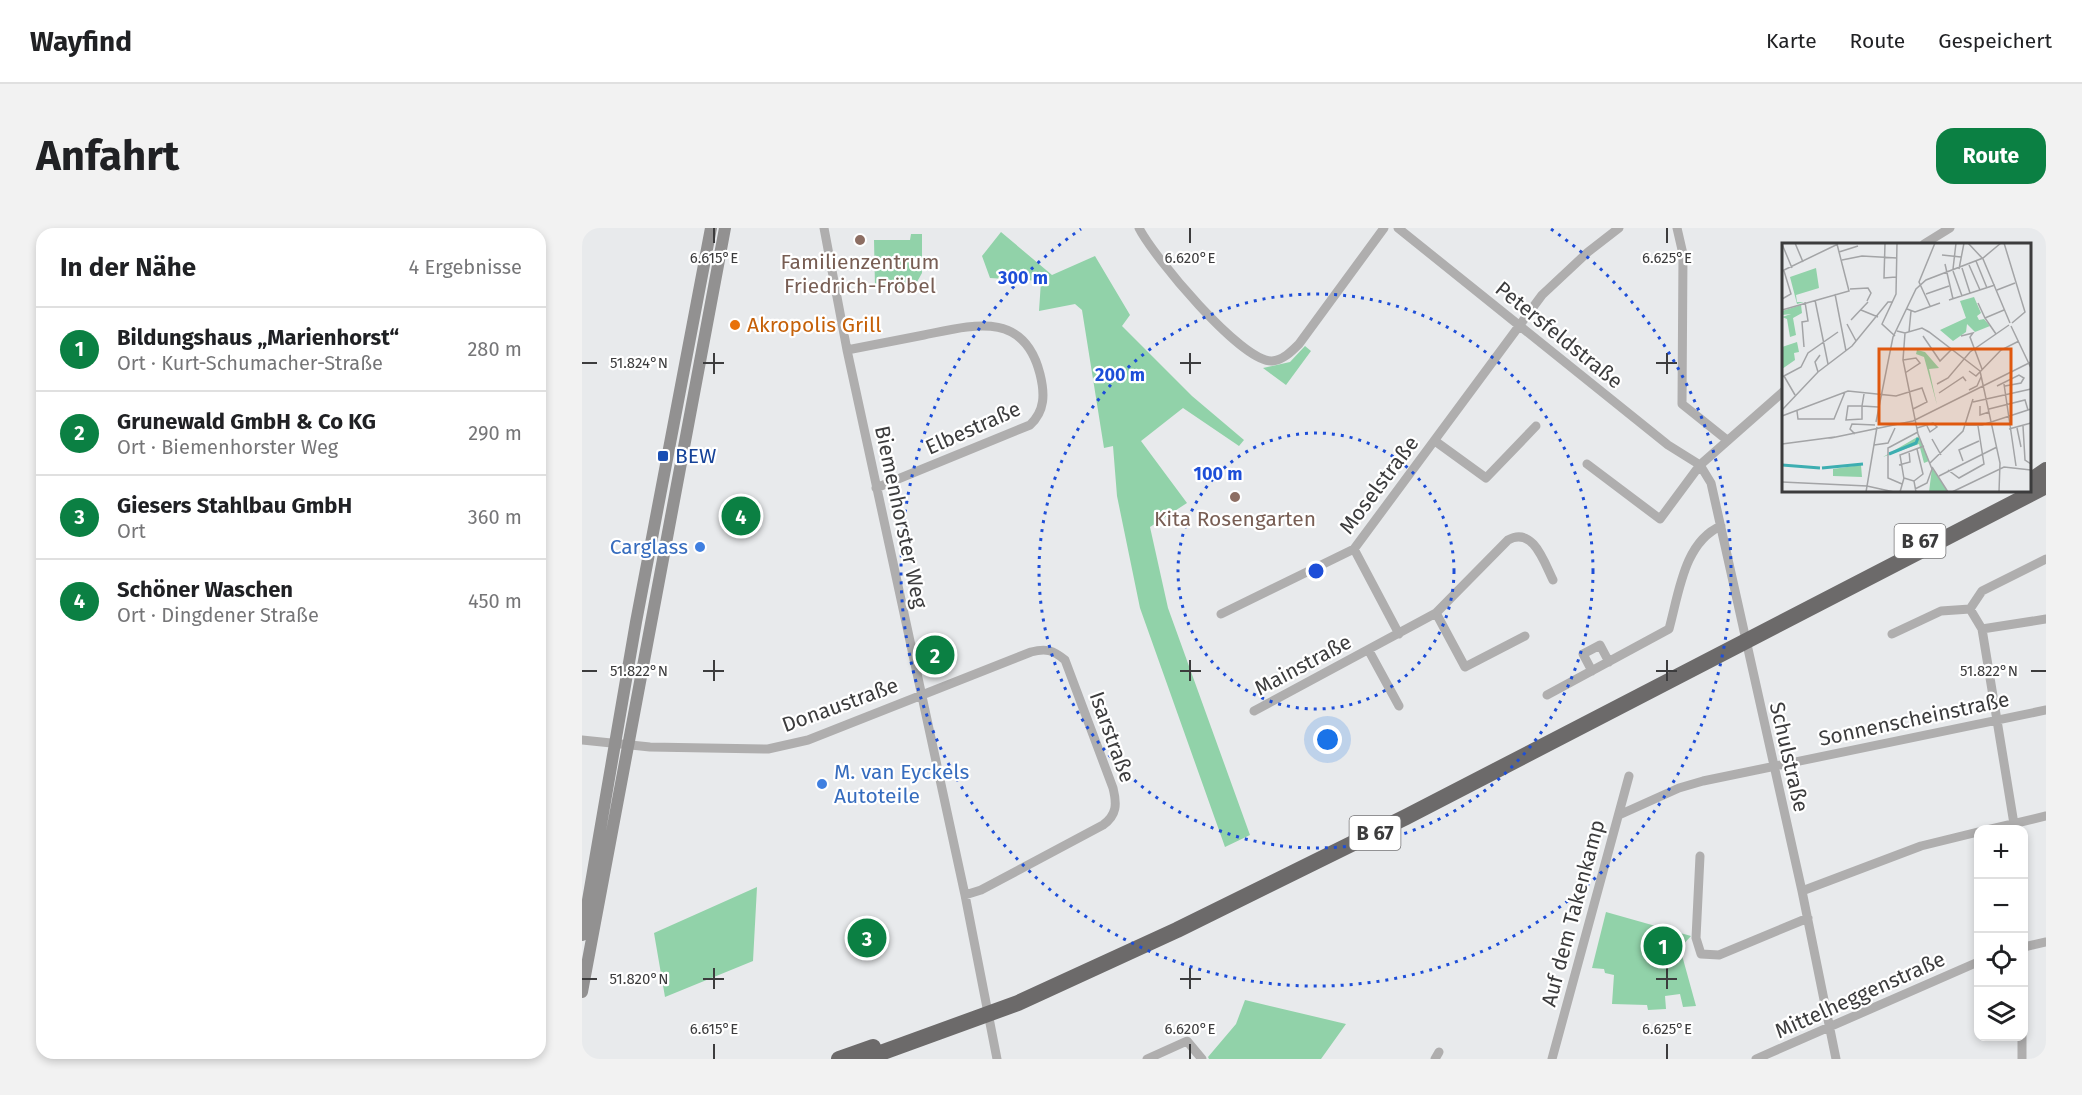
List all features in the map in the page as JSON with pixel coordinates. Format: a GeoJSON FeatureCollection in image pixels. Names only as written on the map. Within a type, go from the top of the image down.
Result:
{"type":"FeatureCollection","features":[{"type":"Feature","properties":{"kind":"highway","name":"B 67"},"geometry":{"type":"LineString","coordinates":[[2031,482],[2046,470]]}},
{"type":"Feature","properties":{"kind":"highway","name":"B 67"},"geometry":{"type":"LineString","coordinates":[[2031,484],[2046,476]]}},
{"type":"Feature","properties":{"kind":"highway","name":"B 67"},"geometry":{"type":"LineString","coordinates":[[2031,488],[2046,486]]}},
{"type":"Feature","properties":{"kind":"highway","name":"B 67"},"geometry":{"type":"LineString","coordinates":[[2031,490],[2046,491]]}},
{"type":"Feature","properties":{"kind":"highway","name":"B 67"},"geometry":{"type":"LineString","coordinates":[[864,1059],[1017,998],[1401,811],[1766,627],[2016,492]]}},
{"type":"Feature","properties":{"kind":"highway","name":"B 67"},"geometry":{"type":"LineString","coordinates":[[839,1059],[957,1022]]}},
{"type":"Feature","properties":{"kind":"main road"},"geometry":{"type":"LineString","coordinates":[[582,935],[614,744],[711,228]]}},
{"type":"Feature","properties":{"kind":"main road"},"geometry":{"type":"LineString","coordinates":[[582,992],[725,228]]}},
{"type":"Feature","properties":{"kind":"main road"},"geometry":{"type":"LineString","coordinates":[[647,637],[657,569],[656,562],[649,558]]}},
{"type":"Feature","properties":{"kind":"street","name":"Biemenhorster Weg"},"geometry":{"type":"LineString","coordinates":[[824,228],[847,350],[965,895],[997,1059]]}},
{"type":"Feature","properties":{"kind":"street"},"geometry":{"type":"LineString","coordinates":[[1139,228],[1154,254],[1206,312],[1254,355],[1272,361],[1290,354],[1299,344],[1384,228]]}},
{"type":"Feature","properties":{"kind":"street","name":"Petersfeldstraße"},"geometry":{"type":"LineString","coordinates":[[1398,228],[1668,445],[1700,465]]}},
{"type":"Feature","properties":{"kind":"street","name":"Moselstraße"},"geometry":{"type":"LineString","coordinates":[[1221,614],[1354,549],[1519,325],[1558,279],[1619,228]]}},
{"type":"Feature","properties":{"kind":"street"},"geometry":{"type":"LineString","coordinates":[[1677,228],[1683,254],[1682,404],[1727,440]]}},
{"type":"Feature","properties":{"kind":"street"},"geometry":{"type":"LineString","coordinates":[[1926,243],[1950,228]]}},
{"type":"Feature","properties":{"kind":"street","name":"Elbestraße"},"geometry":{"type":"LineString","coordinates":[[847,350],[970,326],[996,325],[1015,333],[1027,346],[1042,382],[1043,406],[1030,425],[876,488]]}},
{"type":"Feature","properties":{"kind":"street"},"geometry":{"type":"LineString","coordinates":[[1587,464],[1660,519],[1700,465],[1782,393]]}},
{"type":"Feature","properties":{"kind":"street","name":"Moselstraße"},"geometry":{"type":"LineString","coordinates":[[1435,441],[1486,478],[1536,426]]}},
{"type":"Feature","properties":{"kind":"street","name":"Schulstraße"},"geometry":{"type":"LineString","coordinates":[[1700,465],[1711,483],[1721,526],[1808,918],[1836,1059]]}},
{"type":"Feature","properties":{"kind":"street"},"geometry":{"type":"LineString","coordinates":[[1546,695],[1669,629],[1690,558],[1708,532],[1721,526]]}},
{"type":"Feature","properties":{"kind":"street","name":"Mainstraße"},"geometry":{"type":"LineString","coordinates":[[1254,711],[1436,613],[1508,540],[1516,535],[1525,536],[1533,542],[1553,580]]}},
{"type":"Feature","properties":{"kind":"street"},"geometry":{"type":"LineString","coordinates":[[1354,549],[1399,634]]}},
{"type":"Feature","properties":{"kind":"street"},"geometry":{"type":"LineString","coordinates":[[1970,609],[1982,591],[2046,558]]}},
{"type":"Feature","properties":{"kind":"street"},"geometry":{"type":"LineString","coordinates":[[1970,609],[1982,629],[2015,825]]}},
{"type":"Feature","properties":{"kind":"street"},"geometry":{"type":"LineString","coordinates":[[1892,634],[1941,611],[1970,609]]}},
{"type":"Feature","properties":{"kind":"street"},"geometry":{"type":"LineString","coordinates":[[1436,613],[1465,667],[1525,636]]}},
{"type":"Feature","properties":{"kind":"street"},"geometry":{"type":"LineString","coordinates":[[1982,629],[2046,619]]}},
{"type":"Feature","properties":{"kind":"street"},"geometry":{"type":"LineString","coordinates":[[1592,671],[1583,654],[1600,645],[1609,662]]}},
{"type":"Feature","properties":{"kind":"street","name":"Isarstraße"},"geometry":{"type":"LineString","coordinates":[[921,696],[1031,651],[1044,648],[1056,652],[1065,660],[1116,799],[1116,810],[1111,819],[1103,825],[981,890],[965,895]]}},
{"type":"Feature","properties":{"kind":"street","name":"Mainstraße"},"geometry":{"type":"LineString","coordinates":[[1369,651],[1398,706]]}},
{"type":"Feature","properties":{"kind":"street","name":"Donaustraße"},"geometry":{"type":"LineString","coordinates":[[582,740],[627,746],[729,750],[768,749],[808,740],[921,696]]}},
{"type":"Feature","properties":{"kind":"street","name":"Sonnenscheinstraße"},"geometry":{"type":"LineString","coordinates":[[1619,815],[1678,788],[1773,766],[2046,710]]}},
{"type":"Feature","properties":{"kind":"street","name":"Auf dem Takenkamp"},"geometry":{"type":"LineString","coordinates":[[1552,1059],[1629,776]]}},
{"type":"Feature","properties":{"kind":"street"},"geometry":{"type":"LineString","coordinates":[[2018,825],[2046,816]]}},
{"type":"Feature","properties":{"kind":"street"},"geometry":{"type":"LineString","coordinates":[[1802,891],[1912,849],[1974,833]]}},
{"type":"Feature","properties":{"kind":"street"},"geometry":{"type":"LineString","coordinates":[[1700,856],[1696,938],[1697,948],[1701,954],[1719,955],[1808,918]]}},
{"type":"Feature","properties":{"kind":"street"},"geometry":{"type":"LineString","coordinates":[[2028,946],[2046,942]]}},
{"type":"Feature","properties":{"kind":"street","name":"Mittelheggenstraße"},"geometry":{"type":"LineString","coordinates":[[1756,1059],[1974,965]]}},
{"type":"Feature","properties":{"kind":"street"},"geometry":{"type":"LineString","coordinates":[[1147,1059],[1186,1041],[1202,1059]]}},
{"type":"Feature","properties":{"kind":"street"},"geometry":{"type":"LineString","coordinates":[[2022,1041],[2022,1059]]}},
{"type":"Feature","properties":{"kind":"green space"},"geometry":{"type":"Polygon","coordinates":[[[1001,232],[1052,275],[1095,256],[1130,315],[1122,326],[1192,396],[1244,440],[1239,446],[1183,408],[1141,441],[1187,503],[1150,527],[1168,608],[1250,835],[1225,847],[1140,608],[1117,496],[1113,446],[1104,448],[1082,310],[1075,304],[1039,311],[1041,281],[990,278],[982,256],[1001,232]]]}},
{"type":"Feature","properties":{"kind":"green space"},"geometry":{"type":"Polygon","coordinates":[[[911,234],[922,234],[922,273],[917,282],[897,288],[875,287],[874,240],[910,240],[911,234]]]}},
{"type":"Feature","properties":{"kind":"green space"},"geometry":{"type":"Polygon","coordinates":[[[1305,346],[1311,351],[1286,385],[1263,368],[1290,362],[1305,346]]]}},
{"type":"Feature","properties":{"kind":"green space"},"geometry":{"type":"Polygon","coordinates":[[[757,887],[753,961],[665,997],[654,933],[757,887]]]}},
{"type":"Feature","properties":{"kind":"green space"},"geometry":{"type":"Polygon","coordinates":[[[1606,912],[1691,936],[1680,948],[1696,1006],[1683,1007],[1680,994],[1665,996],[1666,1009],[1648,1010],[1647,1005],[1612,1004],[1614,975],[1605,973],[1604,969],[1592,968],[1606,912]]]}},
{"type":"Feature","properties":{"kind":"green space"},"geometry":{"type":"Polygon","coordinates":[[[1245,1000],[1346,1024],[1321,1059],[1209,1059],[1208,1057],[1236,1024],[1245,1000]]]}},
{"type":"Feature","properties":{"kind":"place","name":"Familienzentrum Friedrich-Fröbel"},"geometry":{"type":"Point","coordinates":[860,240]}},
{"type":"Feature","properties":{"kind":"place","name":"Akropolis Grill"},"geometry":{"type":"Point","coordinates":[735,325]}},
{"type":"Feature","properties":{"kind":"place","name":"BEW"},"geometry":{"type":"Point","coordinates":[663,456]}},
{"type":"Feature","properties":{"kind":"place","name":"Kita Rosengarten"},"geometry":{"type":"Point","coordinates":[1235,497]}},
{"type":"Feature","properties":{"kind":"place","name":"Schöner Waschen"},"geometry":{"type":"Point","coordinates":[741,516]}},
{"type":"Feature","properties":{"kind":"place","name":"Carglass"},"geometry":{"type":"Point","coordinates":[700,547]}},
{"type":"Feature","properties":{"kind":"place","name":"Grunewald GmbH & Co KG"},"geometry":{"type":"Point","coordinates":[935,655]}},
{"type":"Feature","properties":{"kind":"place","name":"M. van Eyckels Autoteile"},"geometry":{"type":"Point","coordinates":[822,784]}},
{"type":"Feature","properties":{"kind":"place","name":"Giesers Stahlbau GmbH"},"geometry":{"type":"Point","coordinates":[867,938]}},
{"type":"Feature","properties":{"kind":"place","name":"Bildungshaus „Marienhorst“"},"geometry":{"type":"Point","coordinates":[1663,946]}}]}
